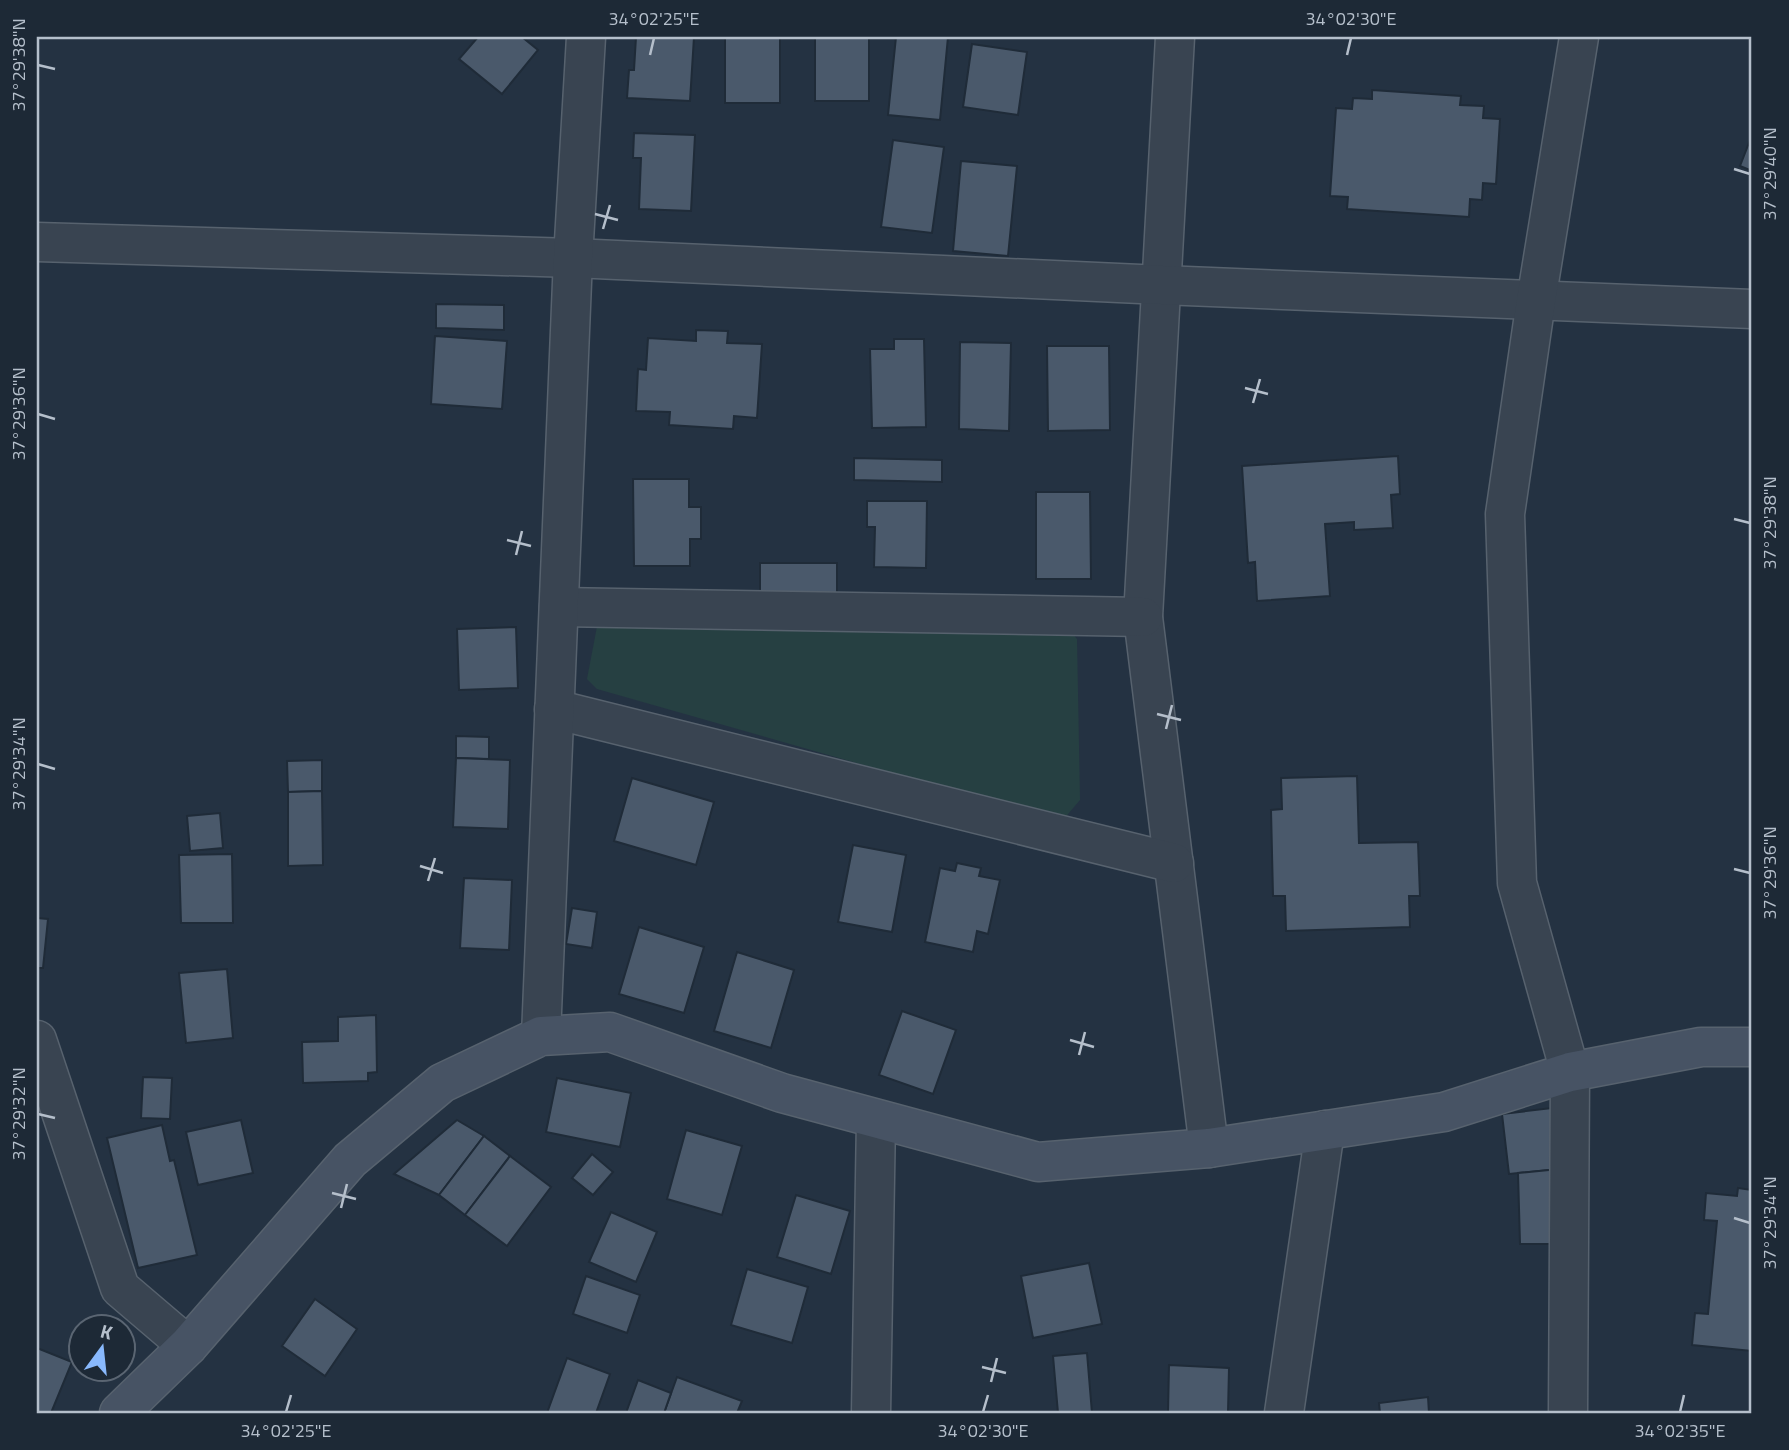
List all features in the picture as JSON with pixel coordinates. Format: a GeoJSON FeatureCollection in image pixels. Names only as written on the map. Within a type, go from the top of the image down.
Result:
{"type":"FeatureCollection","features":[{"type":"Feature","properties":{"kind":"street"},"geometry":{"type":"LineString","coordinates":[[541,1036],[573,258],[586,37]]}},
{"type":"Feature","properties":{"kind":"street"},"geometry":{"type":"LineString","coordinates":[[1175,37],[1143,617],[1209,1148]]}},
{"type":"Feature","properties":{"kind":"street"},"geometry":{"type":"LineString","coordinates":[[1568,1413],[1570,1072],[1517,883],[1505,514],[1579,37]]}},
{"type":"Feature","properties":{"kind":"street"},"geometry":{"type":"LineString","coordinates":[[37,242],[573,258],[1752,309]]}},
{"type":"Feature","properties":{"kind":"street"},"geometry":{"type":"LineString","coordinates":[[559,607],[1143,617]]}},
{"type":"Feature","properties":{"kind":"street"},"geometry":{"type":"LineString","coordinates":[[554,709],[1174,863]]}},
{"type":"Feature","properties":{"kind":"street"},"geometry":{"type":"LineString","coordinates":[[119,1413],[188,1346],[350,1160],[442,1083],[541,1036],[610,1032],[782,1093],[1038,1162],[1209,1148],[1444,1112],[1570,1072],[1701,1047],[1752,1047]]}},
{"type":"Feature","properties":{"kind":"street"},"geometry":{"type":"LineString","coordinates":[[37,1040],[120,1288],[188,1346]]}},
{"type":"Feature","properties":{"kind":"street"},"geometry":{"type":"LineString","coordinates":[[870,1413],[876,1119]]}},
{"type":"Feature","properties":{"kind":"street"},"geometry":{"type":"LineString","coordinates":[[1284,1413],[1325,1130]]}},
{"type":"Feature","properties":{"kind":"green space"},"geometry":{"type":"Polygon","coordinates":[[[599,616],[1066,626],[1077,639],[1080,800],[1063,820],[1032,813],[597,689],[587,679],[599,616]]]}},
{"type":"Feature","properties":{"kind":"building"},"geometry":{"type":"Polygon","coordinates":[[[478,37],[522,37],[538,50],[502,94],[459,59],[478,37]]]}},
{"type":"Feature","properties":{"kind":"building"},"geometry":{"type":"Polygon","coordinates":[[[636,37],[694,37],[690,101],[627,98],[629,70],[634,70],[636,37]]]}},
{"type":"Feature","properties":{"kind":"building"},"geometry":{"type":"Polygon","coordinates":[[[725,37],[780,37],[780,103],[725,103],[725,37]]]}},
{"type":"Feature","properties":{"kind":"building"},"geometry":{"type":"Polygon","coordinates":[[[815,37],[869,37],[869,101],[815,101],[815,37]]]}},
{"type":"Feature","properties":{"kind":"building"},"geometry":{"type":"Polygon","coordinates":[[[896,37],[948,37],[940,120],[888,115],[896,37]]]}},
{"type":"Feature","properties":{"kind":"building"},"geometry":{"type":"Polygon","coordinates":[[[972,44],[1027,52],[1018,115],[963,107],[972,44]]]}},
{"type":"Feature","properties":{"kind":"building"},"geometry":{"type":"Polygon","coordinates":[[[1372,90],[1461,96],[1460,105],[1484,106],[1483,118],[1500,119],[1496,184],[1483,183],[1482,200],[1470,199],[1469,217],[1347,209],[1348,197],[1330,196],[1336,108],[1352,109],[1353,98],[1372,99],[1372,90]]]}},
{"type":"Feature","properties":{"kind":"building"},"geometry":{"type":"Polygon","coordinates":[[[634,133],[695,135],[691,211],[639,209],[641,158],[633,158],[634,133]]]}},
{"type":"Feature","properties":{"kind":"building"},"geometry":{"type":"Polygon","coordinates":[[[1752,135],[1752,171],[1740,166],[1752,135]]]}},
{"type":"Feature","properties":{"kind":"building"},"geometry":{"type":"Polygon","coordinates":[[[893,140],[944,147],[932,233],[881,227],[893,140]]]}},
{"type":"Feature","properties":{"kind":"building"},"geometry":{"type":"Polygon","coordinates":[[[961,161],[1017,166],[1008,256],[953,251],[961,161]]]}},
{"type":"Feature","properties":{"kind":"building"},"geometry":{"type":"Polygon","coordinates":[[[436,304],[504,305],[504,330],[436,328],[436,304]]]}},
{"type":"Feature","properties":{"kind":"building"},"geometry":{"type":"Polygon","coordinates":[[[696,330],[728,331],[727,343],[762,344],[757,418],[734,416],[733,429],[669,425],[670,412],[636,411],[638,369],[646,370],[648,338],[696,341],[696,330]]]}},
{"type":"Feature","properties":{"kind":"building"},"geometry":{"type":"Polygon","coordinates":[[[435,336],[507,341],[502,409],[431,404],[435,336]]]}},
{"type":"Feature","properties":{"kind":"building"},"geometry":{"type":"Polygon","coordinates":[[[894,339],[924,339],[926,427],[872,428],[870,349],[894,349],[894,339]]]}},
{"type":"Feature","properties":{"kind":"building"},"geometry":{"type":"Polygon","coordinates":[[[960,342],[1011,343],[1009,431],[959,429],[960,342]]]}},
{"type":"Feature","properties":{"kind":"building"},"geometry":{"type":"Polygon","coordinates":[[[1047,346],[1109,346],[1110,430],[1048,431],[1047,346]]]}},
{"type":"Feature","properties":{"kind":"building"},"geometry":{"type":"Polygon","coordinates":[[[1398,456],[1400,494],[1391,495],[1393,528],[1354,530],[1354,522],[1325,524],[1330,596],[1257,601],[1255,562],[1248,563],[1242,466],[1398,456]]]}},
{"type":"Feature","properties":{"kind":"building"},"geometry":{"type":"Polygon","coordinates":[[[854,458],[942,460],[942,482],[854,480],[854,458]]]}},
{"type":"Feature","properties":{"kind":"building"},"geometry":{"type":"Polygon","coordinates":[[[633,479],[689,479],[689,507],[701,507],[701,539],[690,539],[690,566],[634,566],[633,479]]]}},
{"type":"Feature","properties":{"kind":"building"},"geometry":{"type":"Polygon","coordinates":[[[1036,492],[1090,492],[1091,579],[1036,579],[1036,492]]]}},
{"type":"Feature","properties":{"kind":"building"},"geometry":{"type":"Polygon","coordinates":[[[867,501],[927,501],[926,568],[874,567],[875,527],[867,527],[867,501]]]}},
{"type":"Feature","properties":{"kind":"building"},"geometry":{"type":"Polygon","coordinates":[[[760,563],[837,563],[837,595],[760,595],[760,563]]]}},
{"type":"Feature","properties":{"kind":"building"},"geometry":{"type":"Polygon","coordinates":[[[516,627],[518,688],[459,690],[457,629],[516,627]]]}},
{"type":"Feature","properties":{"kind":"building"},"geometry":{"type":"Polygon","coordinates":[[[456,736],[489,737],[489,759],[456,758],[456,736]]]}},
{"type":"Feature","properties":{"kind":"building"},"geometry":{"type":"Polygon","coordinates":[[[456,758],[510,760],[508,829],[453,827],[456,758]]]}},
{"type":"Feature","properties":{"kind":"building"},"geometry":{"type":"Polygon","coordinates":[[[322,760],[322,791],[288,792],[287,761],[322,760]]]}},
{"type":"Feature","properties":{"kind":"building"},"geometry":{"type":"Polygon","coordinates":[[[1357,776],[1359,843],[1418,842],[1420,896],[1409,896],[1410,927],[1286,931],[1285,896],[1273,896],[1271,810],[1282,809],[1281,778],[1357,776]]]}},
{"type":"Feature","properties":{"kind":"building"},"geometry":{"type":"Polygon","coordinates":[[[632,778],[714,802],[696,865],[614,841],[632,778]]]}},
{"type":"Feature","properties":{"kind":"building"},"geometry":{"type":"Polygon","coordinates":[[[322,791],[323,865],[288,866],[288,792],[322,791]]]}},
{"type":"Feature","properties":{"kind":"building"},"geometry":{"type":"Polygon","coordinates":[[[220,813],[223,848],[190,851],[187,816],[220,813]]]}},
{"type":"Feature","properties":{"kind":"building"},"geometry":{"type":"Polygon","coordinates":[[[853,845],[906,855],[892,932],[838,922],[853,845]]]}},
{"type":"Feature","properties":{"kind":"building"},"geometry":{"type":"Polygon","coordinates":[[[232,854],[233,923],[181,923],[179,855],[232,854]]]}},
{"type":"Feature","properties":{"kind":"building"},"geometry":{"type":"Polygon","coordinates":[[[957,863],[981,868],[979,876],[1000,880],[988,934],[977,931],[973,952],[925,942],[940,868],[955,871],[957,863]]]}},
{"type":"Feature","properties":{"kind":"building"},"geometry":{"type":"Polygon","coordinates":[[[464,878],[512,880],[509,950],[460,948],[464,878]]]}},
{"type":"Feature","properties":{"kind":"building"},"geometry":{"type":"Polygon","coordinates":[[[572,908],[597,912],[592,948],[566,944],[572,908]]]}},
{"type":"Feature","properties":{"kind":"building"},"geometry":{"type":"Polygon","coordinates":[[[37,918],[48,919],[43,968],[37,968],[37,918]]]}},
{"type":"Feature","properties":{"kind":"building"},"geometry":{"type":"Polygon","coordinates":[[[639,927],[704,947],[684,1013],[619,994],[639,927]]]}},
{"type":"Feature","properties":{"kind":"building"},"geometry":{"type":"Polygon","coordinates":[[[737,952],[794,970],[771,1048],[714,1031],[737,952]]]}},
{"type":"Feature","properties":{"kind":"building"},"geometry":{"type":"Polygon","coordinates":[[[227,969],[233,1038],[186,1043],[179,973],[227,969]]]}},
{"type":"Feature","properties":{"kind":"building"},"geometry":{"type":"Polygon","coordinates":[[[902,1011],[956,1030],[933,1094],[879,1075],[902,1011]]]}},
{"type":"Feature","properties":{"kind":"building"},"geometry":{"type":"Polygon","coordinates":[[[376,1015],[377,1072],[368,1073],[368,1081],[303,1083],[302,1042],[338,1041],[338,1017],[376,1015]]]}},
{"type":"Feature","properties":{"kind":"building"},"geometry":{"type":"Polygon","coordinates":[[[143,1077],[172,1078],[170,1119],[141,1118],[143,1077]]]}},
{"type":"Feature","properties":{"kind":"building"},"geometry":{"type":"Polygon","coordinates":[[[557,1078],[631,1093],[620,1147],[546,1132],[557,1078]]]}},
{"type":"Feature","properties":{"kind":"building"},"geometry":{"type":"Polygon","coordinates":[[[1552,1108],[1559,1169],[1509,1174],[1502,1114],[1552,1108]]]}},
{"type":"Feature","properties":{"kind":"building"},"geometry":{"type":"Polygon","coordinates":[[[241,1120],[253,1173],[198,1185],[186,1132],[241,1120]]]}},
{"type":"Feature","properties":{"kind":"building"},"geometry":{"type":"Polygon","coordinates":[[[457,1120],[484,1136],[439,1195],[394,1174],[457,1120]]]}},
{"type":"Feature","properties":{"kind":"building"},"geometry":{"type":"Polygon","coordinates":[[[162,1125],[170,1161],[174,1160],[197,1255],[138,1268],[107,1138],[162,1125]]]}},
{"type":"Feature","properties":{"kind":"building"},"geometry":{"type":"Polygon","coordinates":[[[686,1130],[742,1146],[722,1215],[667,1199],[686,1130]]]}},
{"type":"Feature","properties":{"kind":"building"},"geometry":{"type":"Polygon","coordinates":[[[484,1136],[510,1156],[465,1215],[439,1195],[484,1136]]]}},
{"type":"Feature","properties":{"kind":"building"},"geometry":{"type":"Polygon","coordinates":[[[592,1154],[613,1172],[593,1195],[572,1178],[592,1154]]]}},
{"type":"Feature","properties":{"kind":"building"},"geometry":{"type":"Polygon","coordinates":[[[510,1156],[551,1187],[507,1246],[465,1215],[510,1156]]]}},
{"type":"Feature","properties":{"kind":"building"},"geometry":{"type":"Polygon","coordinates":[[[1559,1169],[1559,1244],[1520,1244],[1518,1173],[1559,1169]]]}},
{"type":"Feature","properties":{"kind":"building"},"geometry":{"type":"Polygon","coordinates":[[[1738,1188],[1752,1190],[1752,1351],[1692,1345],[1695,1313],[1708,1314],[1717,1221],[1704,1220],[1706,1193],[1737,1196],[1738,1188]]]}},
{"type":"Feature","properties":{"kind":"building"},"geometry":{"type":"Polygon","coordinates":[[[796,1195],[850,1211],[831,1274],[777,1257],[796,1195]]]}},
{"type":"Feature","properties":{"kind":"building"},"geometry":{"type":"Polygon","coordinates":[[[611,1212],[657,1232],[636,1282],[589,1262],[611,1212]]]}},
{"type":"Feature","properties":{"kind":"building"},"geometry":{"type":"Polygon","coordinates":[[[1089,1263],[1102,1324],[1033,1338],[1021,1276],[1089,1263]]]}},
{"type":"Feature","properties":{"kind":"building"},"geometry":{"type":"Polygon","coordinates":[[[747,1269],[808,1287],[792,1343],[731,1325],[747,1269]]]}},
{"type":"Feature","properties":{"kind":"building"},"geometry":{"type":"Polygon","coordinates":[[[586,1276],[640,1295],[627,1333],[573,1314],[586,1276]]]}},
{"type":"Feature","properties":{"kind":"building"},"geometry":{"type":"Polygon","coordinates":[[[315,1299],[357,1329],[325,1376],[282,1346],[315,1299]]]}},
{"type":"Feature","properties":{"kind":"building"},"geometry":{"type":"Polygon","coordinates":[[[37,1348],[66,1360],[66,1377],[51,1413],[37,1413],[37,1348]]]}},
{"type":"Feature","properties":{"kind":"building"},"geometry":{"type":"Polygon","coordinates":[[[1087,1353],[1092,1413],[1058,1413],[1053,1356],[1087,1353]]]}},
{"type":"Feature","properties":{"kind":"building"},"geometry":{"type":"Polygon","coordinates":[[[567,1358],[610,1374],[596,1413],[547,1413],[567,1358]]]}},
{"type":"Feature","properties":{"kind":"building"},"geometry":{"type":"Polygon","coordinates":[[[1169,1365],[1229,1368],[1228,1413],[1168,1413],[1169,1365]]]}},
{"type":"Feature","properties":{"kind":"building"},"geometry":{"type":"Polygon","coordinates":[[[677,1377],[742,1401],[737,1413],[664,1413],[677,1377]]]}},
{"type":"Feature","properties":{"kind":"building"},"geometry":{"type":"Polygon","coordinates":[[[638,1380],[671,1393],[664,1413],[626,1413],[638,1380]]]}},
{"type":"Feature","properties":{"kind":"building"},"geometry":{"type":"Polygon","coordinates":[[[1428,1397],[1429,1413],[1380,1413],[1379,1403],[1428,1397]]]}}]}
